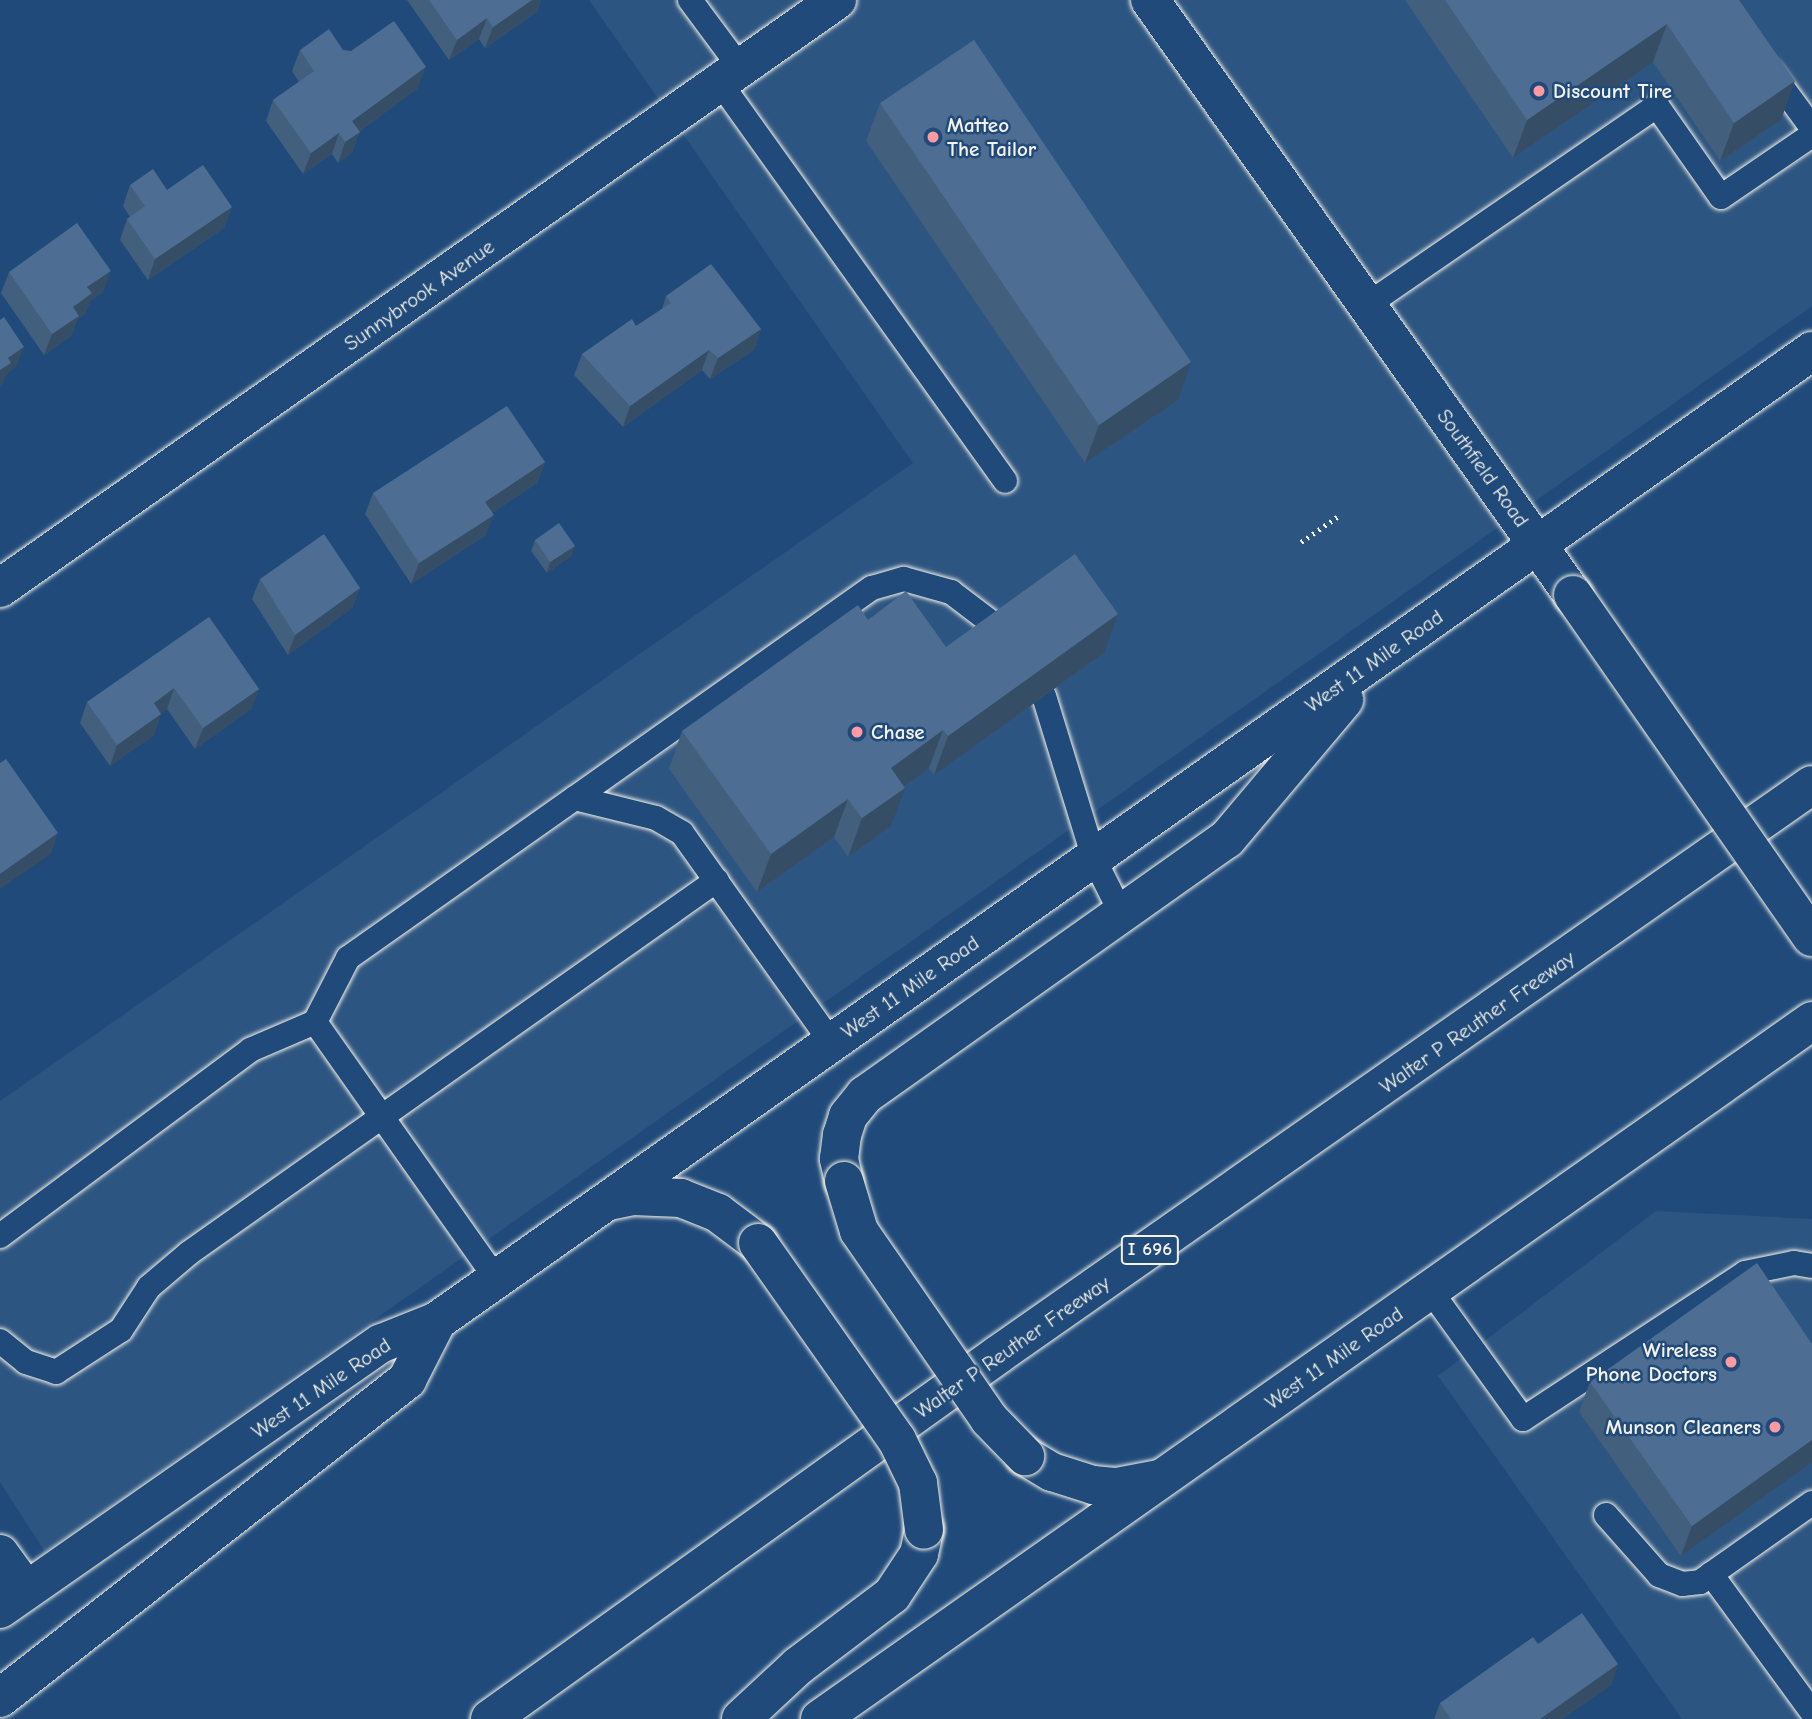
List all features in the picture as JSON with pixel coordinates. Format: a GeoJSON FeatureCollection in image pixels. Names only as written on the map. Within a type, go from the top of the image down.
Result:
{"type":"FeatureCollection","features":[{"type":"Feature","properties":{"kind":"main road","name":"Sunnybrook Avenue"},"geometry":{"type":"LineString","coordinates":[[0,588],[732,77],[837,0]]}},
{"type":"Feature","properties":{"kind":"main road","name":"Southfield Road"},"geometry":{"type":"LineString","coordinates":[[1150,0],[1538,545],[1812,938]]}},
{"type":"Feature","properties":{"kind":"main road","name":"West 11 Mile Road"},"geometry":{"type":"LineString","coordinates":[[13,1600],[382,1343],[437,1321],[1812,351]]}},
{"type":"Feature","properties":{"kind":"main road"},"geometry":{"type":"LineString","coordinates":[[1167,1476],[1139,1484],[1093,1485],[1052,1472],[1025,1456],[989,1419],[859,1231],[839,1158],[842,1135],[848,1116],[866,1095],[1227,839],[1382,655]]}},
{"type":"Feature","properties":{"kind":"main road","name":"Walter P Reuther Freeway"},"geometry":{"type":"LineString","coordinates":[[490,1719],[999,1354],[1812,785]]}},
{"type":"Feature","properties":{"kind":"main road","name":"West 11 Mile Road"},"geometry":{"type":"LineString","coordinates":[[820,1719],[1812,1021]]}},
{"type":"Feature","properties":{"kind":"main road"},"geometry":{"type":"LineString","coordinates":[[606,1202],[633,1196],[681,1198],[738,1224],[758,1243],[897,1440],[918,1483],[924,1530],[919,1554],[892,1595],[798,1666],[741,1719]]}},
{"type":"Feature","properties":{"kind":"main road"},"geometry":{"type":"LineString","coordinates":[[0,1698],[407,1380],[437,1321]]}},
{"type":"Feature","properties":{"kind":"main road"},"geometry":{"type":"LineString","coordinates":[[0,1554],[13,1600]]}},
{"type":"Feature","properties":{"kind":"lane"},"geometry":{"type":"LineString","coordinates":[[690,0],[732,77],[1005,481]]}},
{"type":"Feature","properties":{"kind":"lane"},"geometry":{"type":"LineString","coordinates":[[1758,53],[1812,128]]}},
{"type":"Feature","properties":{"kind":"lane"},"geometry":{"type":"LineString","coordinates":[[1367,305],[1657,106],[1721,197],[1812,135]]}},
{"type":"Feature","properties":{"kind":"lane"},"geometry":{"type":"LineString","coordinates":[[0,1236],[250,1050],[315,1022],[348,958],[872,588],[904,579],[951,593],[1006,633]]}},
{"type":"Feature","properties":{"kind":"lane"},"geometry":{"type":"LineString","coordinates":[[1044,696],[1094,859],[1121,913]]}},
{"type":"Feature","properties":{"kind":"lane"},"geometry":{"type":"LineString","coordinates":[[575,798],[656,818],[682,833],[831,1042]]}},
{"type":"Feature","properties":{"kind":"lane"},"geometry":{"type":"LineString","coordinates":[[0,1342],[26,1362],[56,1372],[121,1330],[149,1287],[189,1253],[716,880]]}},
{"type":"Feature","properties":{"kind":"lane"},"geometry":{"type":"LineString","coordinates":[[315,1022],[496,1279]]}},
{"type":"Feature","properties":{"kind":"lane"},"geometry":{"type":"LineString","coordinates":[[1430,1290],[1523,1419],[1745,1273],[1794,1263],[1812,1266]]}},
{"type":"Feature","properties":{"kind":"lane"},"geometry":{"type":"LineString","coordinates":[[1606,1515],[1659,1574],[1682,1584],[1700,1582],[1812,1503]]}},
{"type":"Feature","properties":{"kind":"lane"},"geometry":{"type":"LineString","coordinates":[[1711,1574],[1812,1713]]}},
{"type":"Feature","properties":{"kind":"path"},"geometry":{"type":"LineString","coordinates":[[1301,542],[1337,517]]}},
{"type":"Feature","properties":{"kind":"shaded area"},"geometry":{"type":"Polygon","coordinates":[[[589,0],[1812,0],[1812,306],[45,1552],[0,1482],[0,1101],[913,463],[589,0]]]}},
{"type":"Feature","properties":{"kind":"shaded area"},"geometry":{"type":"Polygon","coordinates":[[[1656,1211],[1812,1219],[1812,1719],[1682,1719],[1438,1376],[1656,1211]]]}},
{"type":"Feature","properties":{"kind":"building"},"geometry":{"type":"Polygon","coordinates":[[[429,0],[532,0],[493,27],[487,18],[457,40],[429,0]]]}},
{"type":"Feature","properties":{"kind":"building"},"geometry":{"type":"Polygon","coordinates":[[[1445,0],[1739,0],[1795,81],[1734,123],[1667,24],[1527,120],[1445,0]]]}},
{"type":"Feature","properties":{"kind":"building"},"geometry":{"type":"Polygon","coordinates":[[[394,21],[426,67],[352,121],[360,132],[345,142],[339,133],[311,153],[273,100],[314,71],[300,50],[329,29],[343,50],[351,51],[394,21]]]}},
{"type":"Feature","properties":{"kind":"building"},"geometry":{"type":"Polygon","coordinates":[[[974,40],[1191,362],[1099,425],[880,103],[974,40]]]}},
{"type":"Feature","properties":{"kind":"building"},"geometry":{"type":"Polygon","coordinates":[[[203,165],[232,207],[155,259],[127,219],[145,206],[130,185],[153,169],[167,190],[203,165]]]}},
{"type":"Feature","properties":{"kind":"building"},"geometry":{"type":"Polygon","coordinates":[[[77,223],[111,271],[87,287],[92,293],[73,307],[79,316],[52,334],[9,272],[77,223]]]}},
{"type":"Feature","properties":{"kind":"building"},"geometry":{"type":"Polygon","coordinates":[[[711,264],[761,329],[718,358],[709,350],[630,406],[582,354],[632,319],[636,326],[671,303],[666,296],[711,264]]]}},
{"type":"Feature","properties":{"kind":"building"},"geometry":{"type":"Polygon","coordinates":[[[4,317],[24,347],[8,358],[11,363],[0,370],[0,320],[4,317]]]}},
{"type":"Feature","properties":{"kind":"building"},"geometry":{"type":"Polygon","coordinates":[[[507,406],[545,462],[485,502],[494,515],[419,563],[373,493],[507,406]]]}},
{"type":"Feature","properties":{"kind":"building"},"geometry":{"type":"Polygon","coordinates":[[[559,523],[575,546],[550,562],[535,540],[559,523]]]}},
{"type":"Feature","properties":{"kind":"building"},"geometry":{"type":"Polygon","coordinates":[[[324,534],[360,588],[295,635],[260,579],[324,534]]]}},
{"type":"Feature","properties":{"kind":"building","name":"Chase"},"geometry":{"type":"Polygon","coordinates":[[[1075,554],[1118,614],[948,736],[943,730],[891,768],[905,788],[862,818],[848,799],[771,854],[682,731],[858,605],[868,620],[906,591],[946,647],[1075,554]]]}},
{"type":"Feature","properties":{"kind":"building"},"geometry":{"type":"Polygon","coordinates":[[[209,617],[259,689],[203,728],[174,688],[154,703],[161,714],[117,745],[87,702],[209,617]]]}},
{"type":"Feature","properties":{"kind":"building"},"geometry":{"type":"Polygon","coordinates":[[[6,759],[58,833],[0,874],[0,763],[6,759]]]}},
{"type":"Feature","properties":{"kind":"building"},"geometry":{"type":"Polygon","coordinates":[[[1757,1263],[1812,1344],[1812,1440],[1692,1526],[1590,1382],[1757,1263]]]}},
{"type":"Feature","properties":{"kind":"building"},"geometry":{"type":"Polygon","coordinates":[[[1582,1613],[1618,1664],[1540,1719],[1451,1719],[1440,1703],[1533,1637],[1538,1644],[1582,1613]]]}},
{"type":"Feature","properties":{"kind":"place","name":"Discount Tire"},"geometry":{"type":"Point","coordinates":[1539,91]}},
{"type":"Feature","properties":{"kind":"place","name":"Matteo The Tailor"},"geometry":{"type":"Point","coordinates":[933,137]}},
{"type":"Feature","properties":{"kind":"place","name":"Chase"},"geometry":{"type":"Point","coordinates":[857,732]}},
{"type":"Feature","properties":{"kind":"place","name":"Wireless Phone Doctors"},"geometry":{"type":"Point","coordinates":[1731,1362]}},
{"type":"Feature","properties":{"kind":"place","name":"Munson Cleaners"},"geometry":{"type":"Point","coordinates":[1775,1427]}}]}
